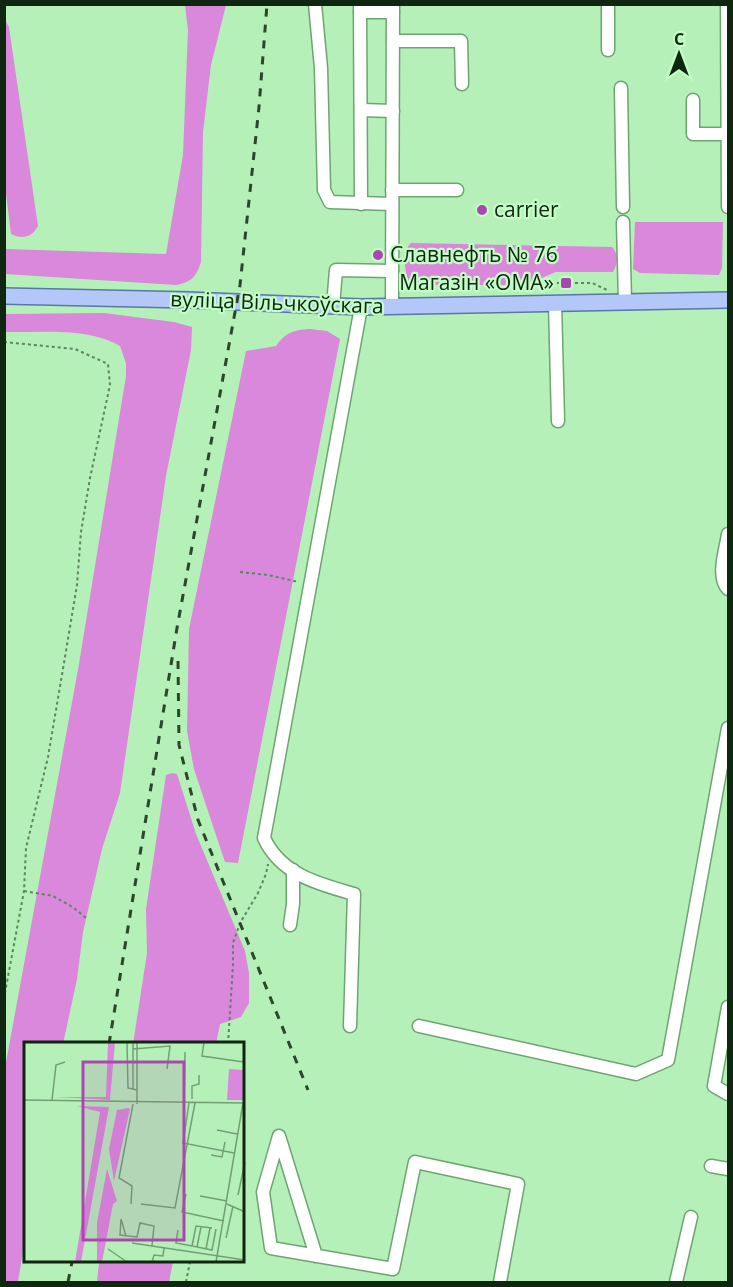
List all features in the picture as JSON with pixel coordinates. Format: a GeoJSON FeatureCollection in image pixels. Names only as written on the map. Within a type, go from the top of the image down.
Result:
{"type":"FeatureCollection","features":[{"type":"Feature","properties":{"kind":"main road","name":"вуліца Вільчкоўскага"},"geometry":{"type":"LineString","coordinates":[[4,296],[361,307],[729,300]]}},
{"type":"Feature","properties":{"kind":"street"},"geometry":{"type":"LineString","coordinates":[[315,4],[321,68],[324,190],[330,202],[392,204]]}},
{"type":"Feature","properties":{"kind":"street"},"geometry":{"type":"LineString","coordinates":[[608,4],[608,50]]}},
{"type":"Feature","properties":{"kind":"street"},"geometry":{"type":"LineString","coordinates":[[361,204],[360,8],[393,8],[392,307]]}},
{"type":"Feature","properties":{"kind":"street"},"geometry":{"type":"LineString","coordinates":[[727,8],[729,207]]}},
{"type":"Feature","properties":{"kind":"street"},"geometry":{"type":"LineString","coordinates":[[393,41],[461,41],[462,84]]}},
{"type":"Feature","properties":{"kind":"street"},"geometry":{"type":"LineString","coordinates":[[621,88],[623,207]]}},
{"type":"Feature","properties":{"kind":"street"},"geometry":{"type":"LineString","coordinates":[[693,100],[693,134],[728,134]]}},
{"type":"Feature","properties":{"kind":"street"},"geometry":{"type":"LineString","coordinates":[[361,110],[393,111]]}},
{"type":"Feature","properties":{"kind":"street"},"geometry":{"type":"LineString","coordinates":[[392,190],[458,190]]}},
{"type":"Feature","properties":{"kind":"street"},"geometry":{"type":"LineString","coordinates":[[623,222],[625,302]]}},
{"type":"Feature","properties":{"kind":"street"},"geometry":{"type":"LineString","coordinates":[[333,306],[336,270],[392,271]]}},
{"type":"Feature","properties":{"kind":"street"},"geometry":{"type":"LineString","coordinates":[[555,303],[558,421]]}},
{"type":"Feature","properties":{"kind":"street"},"geometry":{"type":"LineString","coordinates":[[350,1026],[354,894],[305,879],[271,852],[264,838],[361,307]]}},
{"type":"Feature","properties":{"kind":"street"},"geometry":{"type":"LineString","coordinates":[[729,534],[722,572],[725,586],[729,589]]}},
{"type":"Feature","properties":{"kind":"street"},"geometry":{"type":"LineString","coordinates":[[419,1026],[636,1074],[668,1060],[729,728]]}},
{"type":"Feature","properties":{"kind":"street"},"geometry":{"type":"LineString","coordinates":[[290,925],[293,904],[293,870]]}},
{"type":"Feature","properties":{"kind":"street"},"geometry":{"type":"LineString","coordinates":[[729,1007],[714,1086],[729,1094]]}},
{"type":"Feature","properties":{"kind":"street"},"geometry":{"type":"LineString","coordinates":[[316,1256],[279,1136],[263,1192],[271,1248],[316,1256],[393,1269],[415,1162],[518,1184],[500,1282]]}},
{"type":"Feature","properties":{"kind":"street"},"geometry":{"type":"LineString","coordinates":[[711,1166],[729,1169]]}},
{"type":"Feature","properties":{"kind":"street"},"geometry":{"type":"LineString","coordinates":[[676,1282],[691,1217]]}},
{"type":"Feature","properties":{"kind":"path"},"geometry":{"type":"LineString","coordinates":[[4,342],[75,349],[108,364],[110,385],[84,511],[77,585],[48,757],[26,848],[24,891],[4,998]]}},
{"type":"Feature","properties":{"kind":"path"},"geometry":{"type":"LineString","coordinates":[[240,573],[268,575],[310,584]]}},
{"type":"Feature","properties":{"kind":"path"},"geometry":{"type":"LineString","coordinates":[[228,1042],[233,943],[240,922],[267,874],[271,852]]}},
{"type":"Feature","properties":{"kind":"path"},"geometry":{"type":"LineString","coordinates":[[24,891],[53,896],[86,918]]}},
{"type":"Feature","properties":{"kind":"path"},"geometry":{"type":"LineString","coordinates":[[186,1282],[190,1263]]}},
{"type":"Feature","properties":{"kind":"shaded area"},"geometry":{"type":"Polygon","coordinates":[[[185,5],[226,5],[211,65],[203,132],[201,262],[195,275],[190,280],[176,285],[5,274],[5,249],[166,254],[183,155],[188,30],[185,5]]]}},
{"type":"Feature","properties":{"kind":"shaded area"},"geometry":{"type":"Polygon","coordinates":[[[4,18],[9,27],[38,226],[33,233],[23,237],[11,234],[4,177],[4,18]]]}},
{"type":"Feature","properties":{"kind":"shaded area"},"geometry":{"type":"Polygon","coordinates":[[[635,222],[723,222],[722,268],[719,275],[640,273],[633,269],[635,222]]]}},
{"type":"Feature","properties":{"kind":"shaded area"},"geometry":{"type":"Polygon","coordinates":[[[411,243],[612,247],[617,259],[613,272],[556,272],[525,285],[422,285],[408,283],[405,257],[411,243]]]}},
{"type":"Feature","properties":{"kind":"shaded area"},"geometry":{"type":"Polygon","coordinates":[[[104,313],[174,322],[192,327],[191,350],[166,476],[120,793],[102,849],[83,932],[77,979],[63,1042],[24,1042],[24,1245],[18,1282],[5,1282],[5,1068],[79,664],[126,376],[126,363],[120,346],[93,336],[64,332],[5,332],[5,314],[104,313]]]}},
{"type":"Feature","properties":{"kind":"shaded area"},"geometry":{"type":"Polygon","coordinates":[[[310,329],[327,331],[340,339],[238,863],[225,862],[194,769],[187,731],[189,629],[246,351],[276,346],[291,333],[310,329]]]}},
{"type":"Feature","properties":{"kind":"shaded area"},"geometry":{"type":"Polygon","coordinates":[[[177,774],[196,834],[245,951],[249,973],[249,1003],[241,1017],[220,1024],[216,1042],[133,1042],[147,953],[146,909],[166,775],[177,774]]]}},
{"type":"Feature","properties":{"kind":"shaded area"},"geometry":{"type":"Polygon","coordinates":[[[99,1263],[173,1263],[169,1282],[97,1282],[99,1263]]]}},
{"type":"Feature","properties":{"kind":"railway"},"geometry":{"type":"LineString","coordinates":[[109,1042],[177,628],[240,285],[259,107],[267,4]]}},
{"type":"Feature","properties":{"kind":"railway"},"geometry":{"type":"LineString","coordinates":[[178,661],[179,745],[198,820],[308,1090]]}},
{"type":"Feature","properties":{"kind":"railway"},"geometry":{"type":"LineString","coordinates":[[68,1282],[72,1263]]}},
{"type":"Feature","properties":{"kind":"place","name":"carrier"},"geometry":{"type":"Point","coordinates":[482,210]}},
{"type":"Feature","properties":{"kind":"place","name":"Славнефть № 76"},"geometry":{"type":"Point","coordinates":[378,255]}},
{"type":"Feature","properties":{"kind":"place","name":"Магазін «ОМА»"},"geometry":{"type":"Point","coordinates":[566,283]}}]}
